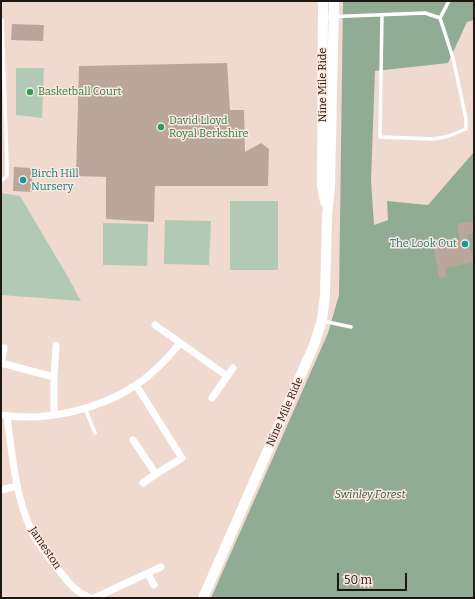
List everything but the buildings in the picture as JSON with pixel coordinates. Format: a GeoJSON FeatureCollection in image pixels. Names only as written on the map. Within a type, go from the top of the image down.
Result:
{"type":"FeatureCollection","features":[{"type":"Feature","properties":{"kind":"main road","name":"Nine Mile Ride"},"geometry":{"type":"LineString","coordinates":[[323,1],[322,186],[327,216]]}},
{"type":"Feature","properties":{"kind":"main road","name":"Nine Mile Ride"},"geometry":{"type":"LineString","coordinates":[[203,598],[314,345],[322,320],[325,295],[327,216],[330,186],[334,1]]}},
{"type":"Feature","properties":{"kind":"street"},"geometry":{"type":"LineString","coordinates":[[155,325],[227,376]]}},
{"type":"Feature","properties":{"kind":"street","name":"Jameston"},"geometry":{"type":"LineString","coordinates":[[91,598],[83,595],[73,588],[42,548],[31,531],[17,486],[4,415],[32,417],[54,415],[85,408],[112,398],[136,385],[151,374],[180,343]]}},
{"type":"Feature","properties":{"kind":"street"},"geometry":{"type":"LineString","coordinates":[[54,415],[56,346]]}},
{"type":"Feature","properties":{"kind":"street"},"geometry":{"type":"LineString","coordinates":[[4,348],[1,364],[54,377]]}},
{"type":"Feature","properties":{"kind":"street"},"geometry":{"type":"LineString","coordinates":[[212,398],[233,368]]}},
{"type":"Feature","properties":{"kind":"street"},"geometry":{"type":"LineString","coordinates":[[136,385],[182,458],[143,483]]}},
{"type":"Feature","properties":{"kind":"street"},"geometry":{"type":"LineString","coordinates":[[133,440],[156,474]]}},
{"type":"Feature","properties":{"kind":"street"},"geometry":{"type":"LineString","coordinates":[[1,490],[17,486]]}},
{"type":"Feature","properties":{"kind":"street"},"geometry":{"type":"LineString","coordinates":[[94,598],[161,567]]}},
{"type":"Feature","properties":{"kind":"street"},"geometry":{"type":"LineString","coordinates":[[148,574],[154,585]]}},
{"type":"Feature","properties":{"kind":"lane"},"geometry":{"type":"LineString","coordinates":[[382,15],[380,137],[434,139],[449,136],[466,129],[466,120],[453,58],[440,18],[449,1]]}},
{"type":"Feature","properties":{"kind":"lane"},"geometry":{"type":"LineString","coordinates":[[323,18],[425,13],[440,18]]}},
{"type":"Feature","properties":{"kind":"lane"},"geometry":{"type":"LineString","coordinates":[[1,181],[7,176],[2,20]]}},
{"type":"Feature","properties":{"kind":"lane"},"geometry":{"type":"LineString","coordinates":[[322,320],[351,327]]}},
{"type":"Feature","properties":{"kind":"lane"},"geometry":{"type":"LineString","coordinates":[[85,408],[95,433]]}},
{"type":"Feature","properties":{"kind":"green space","name":"Swinley Forest"},"geometry":{"type":"Polygon","coordinates":[[[343,1],[474,1],[474,20],[467,22],[448,63],[375,71],[371,180],[374,225],[388,220],[387,201],[428,205],[474,152],[474,598],[211,598],[328,333],[339,295],[343,1]]]}},
{"type":"Feature","properties":{"kind":"green space","name":"Basketball Court"},"geometry":{"type":"Polygon","coordinates":[[[16,68],[44,68],[42,118],[16,115],[16,68]]]}},
{"type":"Feature","properties":{"kind":"green space"},"geometry":{"type":"Polygon","coordinates":[[[1,193],[20,196],[81,301],[1,295],[1,193]]]}},
{"type":"Feature","properties":{"kind":"green space"},"geometry":{"type":"Polygon","coordinates":[[[230,201],[278,201],[278,270],[230,270],[230,201]]]}},
{"type":"Feature","properties":{"kind":"green space"},"geometry":{"type":"Polygon","coordinates":[[[165,220],[211,221],[209,265],[164,264],[165,220]]]}},
{"type":"Feature","properties":{"kind":"green space"},"geometry":{"type":"Polygon","coordinates":[[[103,223],[148,224],[147,266],[103,265],[103,223]]]}},
{"type":"Feature","properties":{"kind":"place","name":"Basketball Court"},"geometry":{"type":"Point","coordinates":[30,92]}},
{"type":"Feature","properties":{"kind":"place","name":"David Lloyd Royal Berkshire"},"geometry":{"type":"Point","coordinates":[161,127]}},
{"type":"Feature","properties":{"kind":"place","name":"Birch Hill Nursery"},"geometry":{"type":"Point","coordinates":[23,180]}},
{"type":"Feature","properties":{"kind":"place","name":"The Look Out"},"geometry":{"type":"Point","coordinates":[465,244]}}]}
